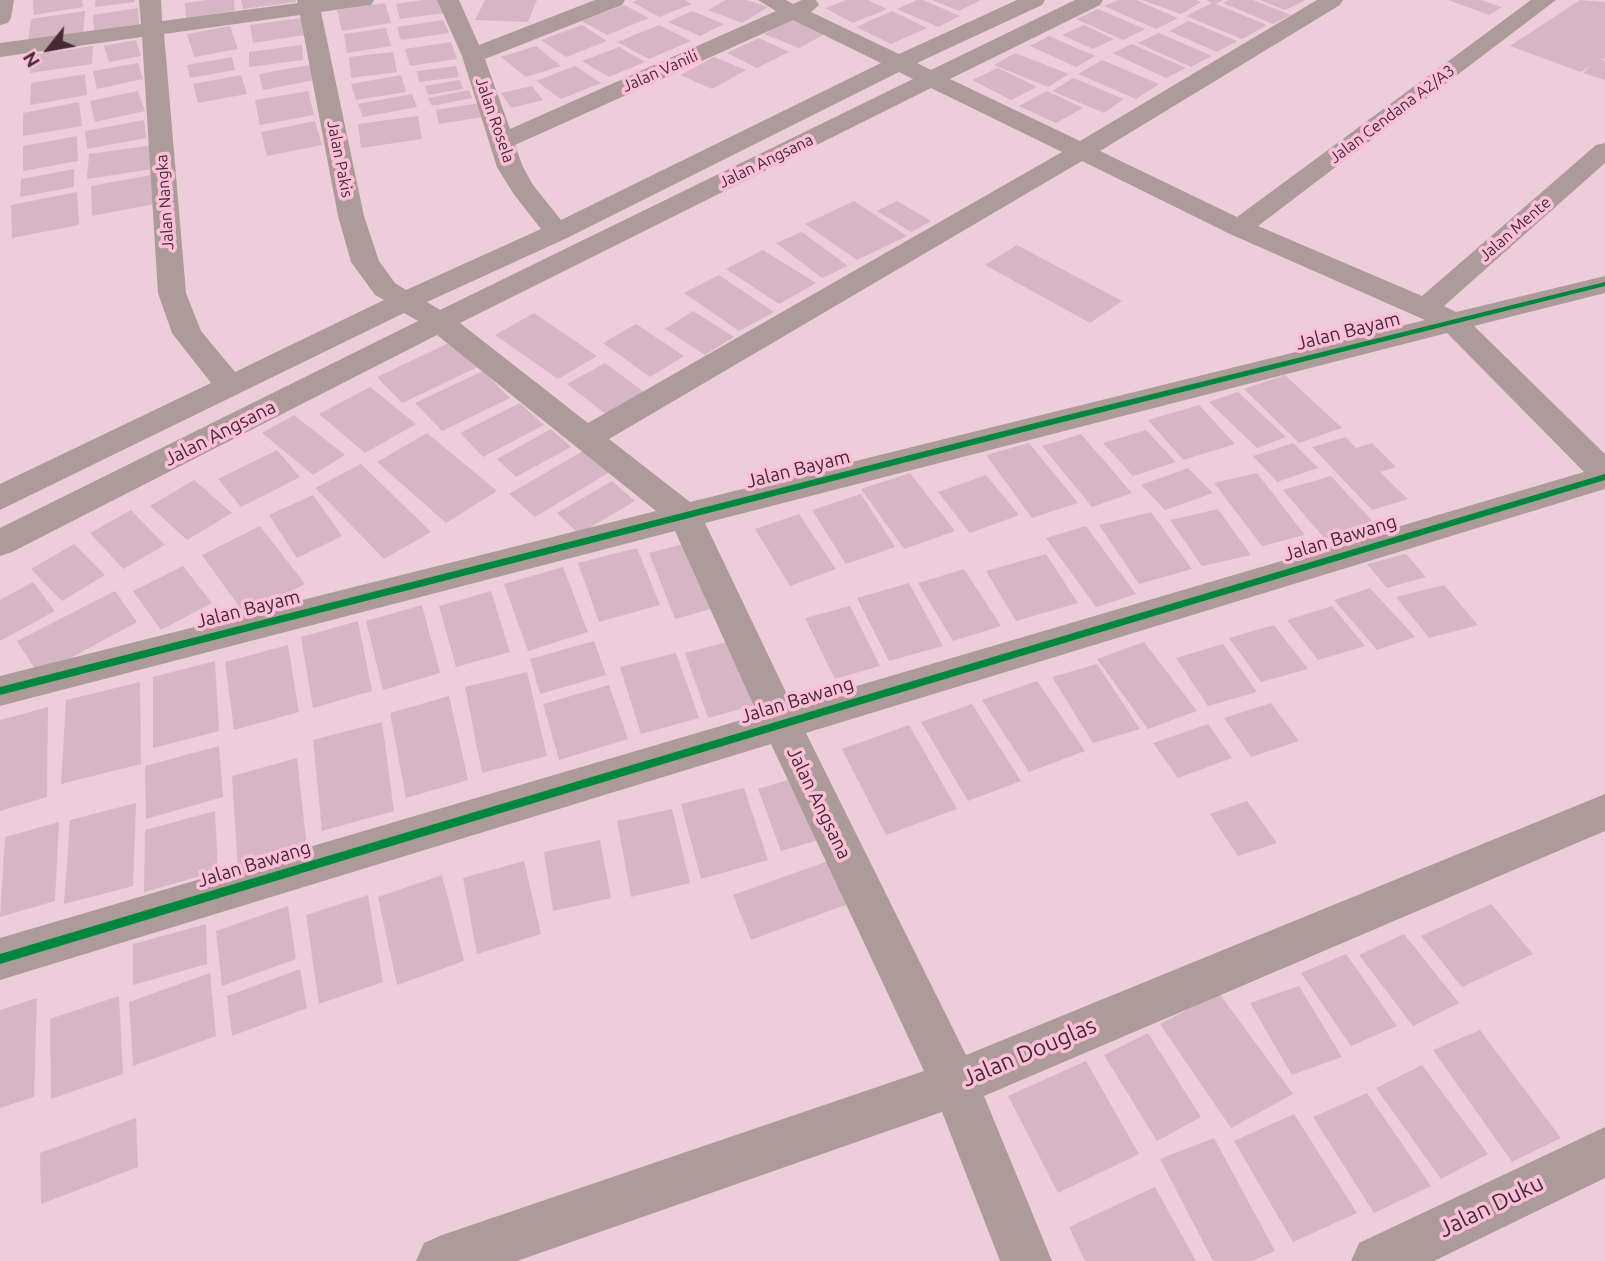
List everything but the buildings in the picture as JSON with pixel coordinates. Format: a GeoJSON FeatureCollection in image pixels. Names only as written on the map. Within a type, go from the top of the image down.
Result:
{"type":"FeatureCollection","features":[{"type":"Feature","properties":{"kind":"street"},"geometry":{"type":"LineString","coordinates":[[0,18],[3,0]]}},
{"type":"Feature","properties":{"kind":"street","name":"Jalan Nangka"},"geometry":{"type":"LineString","coordinates":[[150,0],[172,293],[187,332],[230,386]]}},
{"type":"Feature","properties":{"kind":"street"},"geometry":{"type":"LineString","coordinates":[[0,50],[310,4],[363,0]]}},
{"type":"Feature","properties":{"kind":"street","name":"Jalan Rosela"},"geometry":{"type":"LineString","coordinates":[[448,0],[473,56],[510,167],[522,188],[557,232]]}},
{"type":"Feature","properties":{"kind":"street"},"geometry":{"type":"LineString","coordinates":[[473,56],[614,0]]}},
{"type":"Feature","properties":{"kind":"street"},"geometry":{"type":"LineString","coordinates":[[769,0],[1239,228],[1439,315],[1605,475]]}},
{"type":"Feature","properties":{"kind":"street","name":"Jalan Vanili"},"geometry":{"type":"LineString","coordinates":[[502,142],[819,0]]}},
{"type":"Feature","properties":{"kind":"street"},"geometry":{"type":"LineString","coordinates":[[0,498],[1034,0]]}},
{"type":"Feature","properties":{"kind":"street","name":"Jalan Angsana"},"geometry":{"type":"LineString","coordinates":[[0,543],[1092,0]]}},
{"type":"Feature","properties":{"kind":"street"},"geometry":{"type":"LineString","coordinates":[[587,438],[1080,152],[1332,0]]}},
{"type":"Feature","properties":{"kind":"street","name":"Jalan Cendana A2/A3"},"geometry":{"type":"LineString","coordinates":[[1239,228],[1545,0]]}},
{"type":"Feature","properties":{"kind":"street","name":"Jalan Pakis"},"geometry":{"type":"LineString","coordinates":[[310,4],[351,216],[365,262],[385,289],[440,322]]}},
{"type":"Feature","properties":{"kind":"street","name":"Jalan Mente"},"geometry":{"type":"LineString","coordinates":[[1439,315],[1605,150]]}},
{"type":"Feature","properties":{"kind":"street","name":"Jalan Bayam"},"geometry":{"type":"LineString","coordinates":[[0,691],[685,516],[1439,315],[1605,284]]}},
{"type":"Feature","properties":{"kind":"street","name":"Jalan Angsana"},"geometry":{"type":"LineString","coordinates":[[440,322],[685,516],[781,723],[955,1084],[1026,1261]]}},
{"type":"Feature","properties":{"kind":"street","name":"Jalan Bawang"},"geometry":{"type":"LineString","coordinates":[[0,959],[1605,475]]}},
{"type":"Feature","properties":{"kind":"street","name":"Jalan Douglas"},"geometry":{"type":"LineString","coordinates":[[442,1261],[955,1084],[1605,812]]}},
{"type":"Feature","properties":{"kind":"street","name":"Jalan Duku"},"geometry":{"type":"LineString","coordinates":[[1377,1261],[1605,1152]]}},
{"type":"Feature","properties":{"kind":"cycle path"},"geometry":{"type":"LineString","coordinates":[[0,691],[1043,424],[1605,284]]}},
{"type":"Feature","properties":{"kind":"cycle path"},"geometry":{"type":"LineString","coordinates":[[0,959],[1605,477]]}}]}
